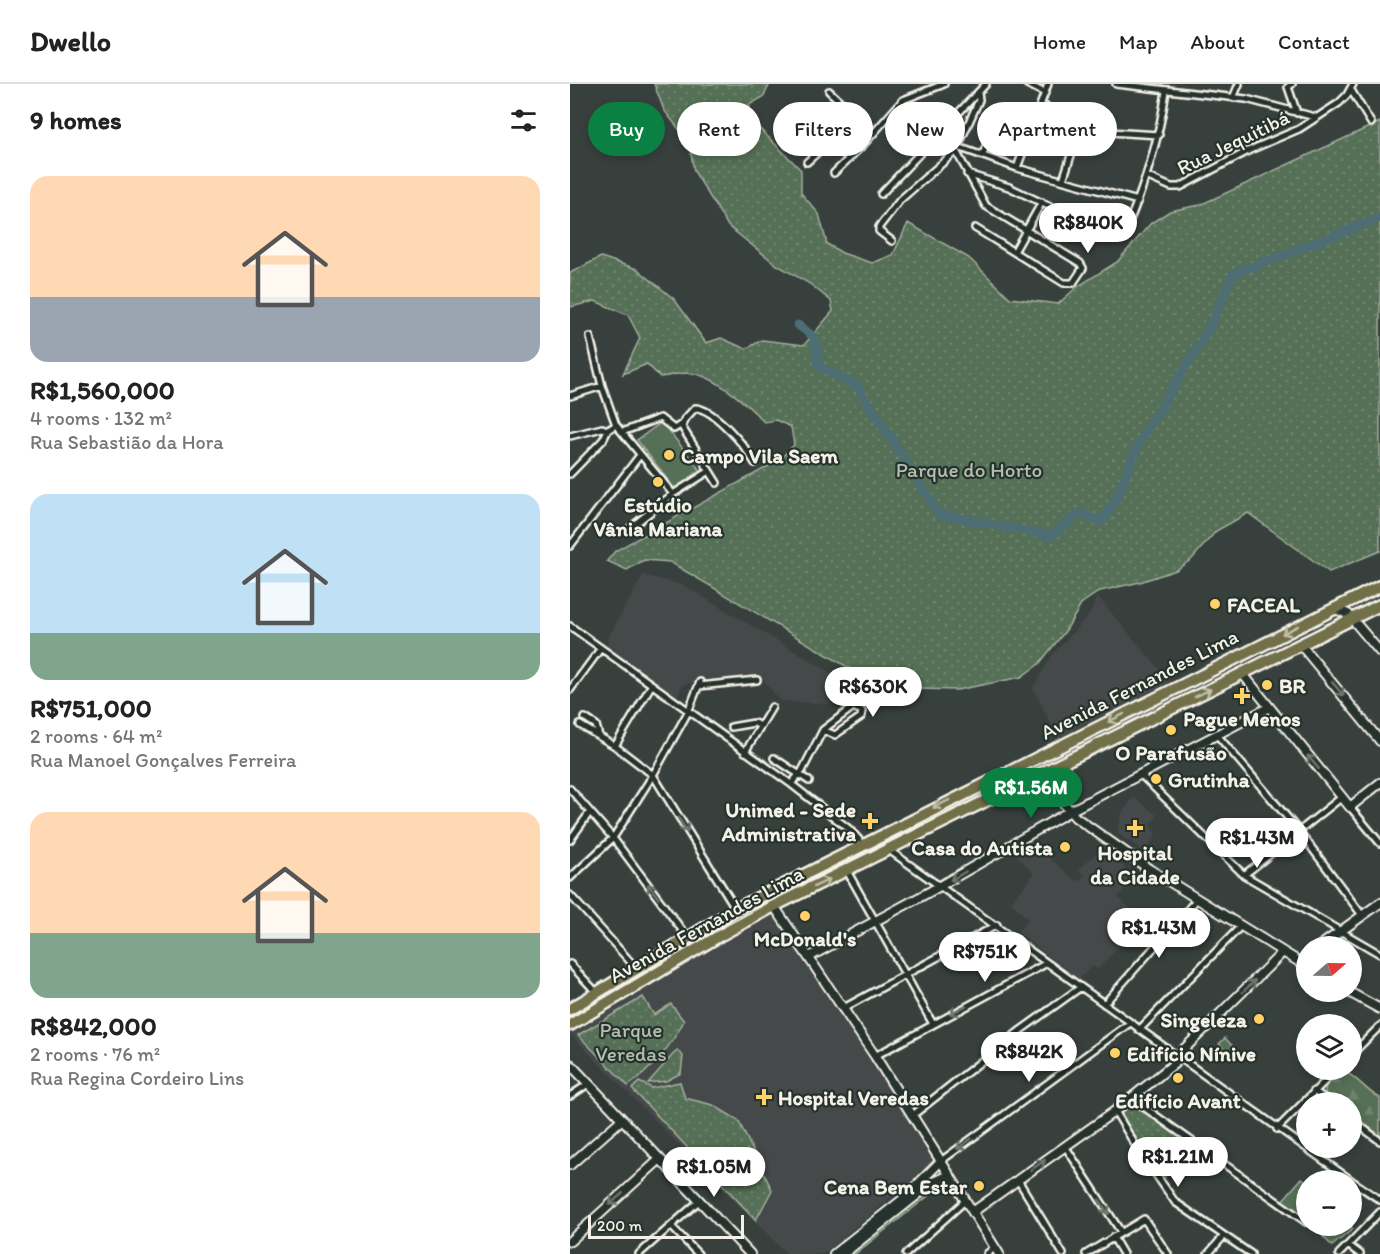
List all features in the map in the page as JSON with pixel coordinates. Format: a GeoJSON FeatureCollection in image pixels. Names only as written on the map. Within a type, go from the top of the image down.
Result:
{"type":"FeatureCollection","features":[{"type":"Feature","properties":{"kind":"highway","name":"Avenida Fernandes Lima"},"geometry":{"type":"LineString","coordinates":[[570,1009],[736,909],[1380,586]]}},
{"type":"Feature","properties":{"kind":"highway","name":"Avenida Fernandes Lima"},"geometry":{"type":"LineString","coordinates":[[570,1025],[774,906],[1380,605]]}},
{"type":"Feature","properties":{"kind":"street"},"geometry":{"type":"LineString","coordinates":[[834,173],[903,100],[944,84]]}},
{"type":"Feature","properties":{"kind":"street"},"geometry":{"type":"LineString","coordinates":[[881,194],[986,84]]}},
{"type":"Feature","properties":{"kind":"street"},"geometry":{"type":"LineString","coordinates":[[1027,84],[1045,93]]}},
{"type":"Feature","properties":{"kind":"street"},"geometry":{"type":"LineString","coordinates":[[1042,102],[1048,84]]}},
{"type":"Feature","properties":{"kind":"street"},"geometry":{"type":"LineString","coordinates":[[1116,84],[1263,102],[1315,117]]}},
{"type":"Feature","properties":{"kind":"street"},"geometry":{"type":"LineString","coordinates":[[1233,98],[1239,84]]}},
{"type":"Feature","properties":{"kind":"street"},"geometry":{"type":"LineString","coordinates":[[1292,84],[1288,87],[1297,113]]}},
{"type":"Feature","properties":{"kind":"street"},"geometry":{"type":"LineString","coordinates":[[1352,87],[1371,123]]}},
{"type":"Feature","properties":{"kind":"street","name":"Rua Jequitibá"},"geometry":{"type":"LineString","coordinates":[[1148,177],[1171,187],[1180,186],[1250,150],[1290,134],[1339,103],[1352,87]]}},
{"type":"Feature","properties":{"kind":"street"},"geometry":{"type":"LineString","coordinates":[[967,174],[995,181],[1077,221],[1119,233],[1127,226],[1148,177],[1159,135],[1166,91]]}},
{"type":"Feature","properties":{"kind":"street"},"geometry":{"type":"LineString","coordinates":[[829,92],[874,133]]}},
{"type":"Feature","properties":{"kind":"street"},"geometry":{"type":"LineString","coordinates":[[965,131],[979,100],[978,93]]}},
{"type":"Feature","properties":{"kind":"street"},"geometry":{"type":"LineString","coordinates":[[1117,132],[1159,135]]}},
{"type":"Feature","properties":{"kind":"street"},"geometry":{"type":"LineString","coordinates":[[807,162],[814,156]]}},
{"type":"Feature","properties":{"kind":"street"},"geometry":{"type":"LineString","coordinates":[[846,156],[849,159]]}},
{"type":"Feature","properties":{"kind":"street"},"geometry":{"type":"LineString","coordinates":[[892,241],[879,231],[879,226],[914,187],[949,156]]}},
{"type":"Feature","properties":{"kind":"street"},"geometry":{"type":"LineString","coordinates":[[960,156],[967,174],[986,206],[1082,265],[1073,283],[1064,283],[975,228]]}},
{"type":"Feature","properties":{"kind":"street"},"geometry":{"type":"LineString","coordinates":[[988,156],[1017,168],[1138,201]]}},
{"type":"Feature","properties":{"kind":"street"},"geometry":{"type":"LineString","coordinates":[[1017,168],[1022,156]]}},
{"type":"Feature","properties":{"kind":"street"},"geometry":{"type":"LineString","coordinates":[[1063,180],[1071,156]]}},
{"type":"Feature","properties":{"kind":"street"},"geometry":{"type":"LineString","coordinates":[[1014,252],[1042,202]]}},
{"type":"Feature","properties":{"kind":"street"},"geometry":{"type":"LineString","coordinates":[[590,337],[602,386],[616,425],[672,494]]}},
{"type":"Feature","properties":{"kind":"street"},"geometry":{"type":"LineString","coordinates":[[570,396],[602,386]]}},
{"type":"Feature","properties":{"kind":"street"},"geometry":{"type":"LineString","coordinates":[[622,432],[660,418],[674,429],[682,424],[694,410],[703,409],[728,429],[755,463]]}},
{"type":"Feature","properties":{"kind":"street"},"geometry":{"type":"LineString","coordinates":[[682,424],[708,472],[717,483]]}},
{"type":"Feature","properties":{"kind":"street"},"geometry":{"type":"LineString","coordinates":[[570,436],[602,428],[608,429],[616,425]]}},
{"type":"Feature","properties":{"kind":"street"},"geometry":{"type":"LineString","coordinates":[[570,474],[603,440],[608,429]]}},
{"type":"Feature","properties":{"kind":"street"},"geometry":{"type":"LineString","coordinates":[[570,546],[640,455]]}},
{"type":"Feature","properties":{"kind":"street"},"geometry":{"type":"LineString","coordinates":[[630,528],[672,494],[708,472]]}},
{"type":"Feature","properties":{"kind":"street"},"geometry":{"type":"LineString","coordinates":[[1333,609],[1345,612],[1353,619],[1380,652]]}},
{"type":"Feature","properties":{"kind":"street"},"geometry":{"type":"LineString","coordinates":[[570,626],[791,784],[849,829],[863,844]]}},
{"type":"Feature","properties":{"kind":"street"},"geometry":{"type":"LineString","coordinates":[[1300,644],[1380,741]]}},
{"type":"Feature","properties":{"kind":"street"},"geometry":{"type":"LineString","coordinates":[[570,690],[601,648]]}},
{"type":"Feature","properties":{"kind":"street"},"geometry":{"type":"LineString","coordinates":[[1242,673],[1268,708],[1380,843]]}},
{"type":"Feature","properties":{"kind":"street"},"geometry":{"type":"LineString","coordinates":[[570,678],[576,682]]}},
{"type":"Feature","properties":{"kind":"street"},"geometry":{"type":"LineString","coordinates":[[570,878],[613,838],[653,775],[688,712],[700,684],[757,680]]}},
{"type":"Feature","properties":{"kind":"street"},"geometry":{"type":"LineString","coordinates":[[615,746],[651,686]]}},
{"type":"Feature","properties":{"kind":"street"},"geometry":{"type":"LineString","coordinates":[[745,752],[772,707]]}},
{"type":"Feature","properties":{"kind":"street"},"geometry":{"type":"LineString","coordinates":[[791,784],[823,730],[853,707],[861,709],[861,717],[835,735],[823,730]]}},
{"type":"Feature","properties":{"kind":"street"},"geometry":{"type":"LineString","coordinates":[[809,957],[941,886],[1070,811],[1268,708]]}},
{"type":"Feature","properties":{"kind":"street"},"geometry":{"type":"LineString","coordinates":[[585,718],[596,725],[599,736]]}},
{"type":"Feature","properties":{"kind":"street"},"geometry":{"type":"LineString","coordinates":[[731,727],[754,723],[761,726]]}},
{"type":"Feature","properties":{"kind":"street"},"geometry":{"type":"LineString","coordinates":[[580,725],[615,746],[653,775],[736,909]]}},
{"type":"Feature","properties":{"kind":"street"},"geometry":{"type":"LineString","coordinates":[[1218,736],[1299,831],[1362,915]]}},
{"type":"Feature","properties":{"kind":"street"},"geometry":{"type":"LineString","coordinates":[[774,758],[809,781]]}},
{"type":"Feature","properties":{"kind":"street"},"geometry":{"type":"LineString","coordinates":[[1040,774],[1070,811],[1149,869],[1283,952],[1296,958]]}},
{"type":"Feature","properties":{"kind":"street"},"geometry":{"type":"LineString","coordinates":[[1141,775],[1244,875],[1380,954]]}},
{"type":"Feature","properties":{"kind":"street"},"geometry":{"type":"LineString","coordinates":[[1350,807],[1380,783]]}},
{"type":"Feature","properties":{"kind":"street"},"geometry":{"type":"LineString","coordinates":[[570,789],[613,838],[688,938]]}},
{"type":"Feature","properties":{"kind":"street"},"geometry":{"type":"LineString","coordinates":[[1244,875],[1342,797]]}},
{"type":"Feature","properties":{"kind":"street"},"geometry":{"type":"LineString","coordinates":[[570,840],[590,812]]}},
{"type":"Feature","properties":{"kind":"street"},"geometry":{"type":"LineString","coordinates":[[888,849],[998,925],[1047,963],[1336,1170]]}},
{"type":"Feature","properties":{"kind":"street"},"geometry":{"type":"LineString","coordinates":[[847,870],[904,976],[933,1024]]}},
{"type":"Feature","properties":{"kind":"street"},"geometry":{"type":"LineString","coordinates":[[570,895],[637,969]]}},
{"type":"Feature","properties":{"kind":"street"},"geometry":{"type":"LineString","coordinates":[[1104,1004],[1197,899]]}},
{"type":"Feature","properties":{"kind":"street"},"geometry":{"type":"LineString","coordinates":[[1334,936],[1380,903]]}},
{"type":"Feature","properties":{"kind":"street"},"geometry":{"type":"LineString","coordinates":[[774,906],[875,1056],[974,1211],[997,1250],[987,1254]]}},
{"type":"Feature","properties":{"kind":"street"},"geometry":{"type":"LineString","coordinates":[[842,1008],[998,925]]}},
{"type":"Feature","properties":{"kind":"street"},"geometry":{"type":"LineString","coordinates":[[1139,1029],[1241,926]]}},
{"type":"Feature","properties":{"kind":"street"},"geometry":{"type":"LineString","coordinates":[[974,1211],[1131,1098],[1178,1057],[1283,952]]}},
{"type":"Feature","properties":{"kind":"street"},"geometry":{"type":"LineString","coordinates":[[875,1056],[1047,963]]}},
{"type":"Feature","properties":{"kind":"street"},"geometry":{"type":"LineString","coordinates":[[570,964],[597,993]]}},
{"type":"Feature","properties":{"kind":"street"},"geometry":{"type":"LineString","coordinates":[[913,1115],[1021,1030],[1081,987]]}},
{"type":"Feature","properties":{"kind":"street"},"geometry":{"type":"LineString","coordinates":[[1362,999],[1380,1009]]}},
{"type":"Feature","properties":{"kind":"street"},"geometry":{"type":"LineString","coordinates":[[834,1254],[902,1200],[941,1161],[1130,1023]]}},
{"type":"Feature","properties":{"kind":"street"},"geometry":{"type":"LineString","coordinates":[[1362,1044],[1380,1026]]}},
{"type":"Feature","properties":{"kind":"street"},"geometry":{"type":"LineString","coordinates":[[570,1064],[750,1254]]}},
{"type":"Feature","properties":{"kind":"street"},"geometry":{"type":"LineString","coordinates":[[1277,1129],[1326,1080]]}},
{"type":"Feature","properties":{"kind":"street"},"geometry":{"type":"LineString","coordinates":[[570,1096],[588,1084]]}},
{"type":"Feature","properties":{"kind":"street"},"geometry":{"type":"LineString","coordinates":[[1131,1098],[1296,1215]]}},
{"type":"Feature","properties":{"kind":"street"},"geometry":{"type":"LineString","coordinates":[[1115,1110],[1168,1194],[1223,1237],[1251,1254]]}},
{"type":"Feature","properties":{"kind":"street"},"geometry":{"type":"LineString","coordinates":[[570,1165],[621,1120]]}},
{"type":"Feature","properties":{"kind":"street"},"geometry":{"type":"LineString","coordinates":[[1362,1128],[1380,1141]]}},
{"type":"Feature","properties":{"kind":"street"},"geometry":{"type":"LineString","coordinates":[[1065,1146],[1121,1232]]}},
{"type":"Feature","properties":{"kind":"street"},"geometry":{"type":"LineString","coordinates":[[570,1241],[659,1160]]}},
{"type":"Feature","properties":{"kind":"street"},"geometry":{"type":"LineString","coordinates":[[843,1254],[932,1183],[950,1175]]}},
{"type":"Feature","properties":{"kind":"street"},"geometry":{"type":"LineString","coordinates":[[1018,1180],[1063,1254]]}},
{"type":"Feature","properties":{"kind":"street"},"geometry":{"type":"LineString","coordinates":[[1362,1188],[1380,1200]]}},
{"type":"Feature","properties":{"kind":"street"},"geometry":{"type":"LineString","coordinates":[[906,1254],[966,1200]]}},
{"type":"Feature","properties":{"kind":"street"},"geometry":{"type":"LineString","coordinates":[[641,1253],[699,1201]]}},
{"type":"Feature","properties":{"kind":"street"},"geometry":{"type":"LineString","coordinates":[[1339,1254],[1380,1212]]}},
{"type":"Feature","properties":{"kind":"street"},"geometry":{"type":"LineString","coordinates":[[1086,1254],[1144,1219],[1168,1254]]}},
{"type":"Feature","properties":{"kind":"street"},"geometry":{"type":"LineString","coordinates":[[671,1226],[698,1254]]}},
{"type":"Feature","properties":{"kind":"street"},"geometry":{"type":"LineString","coordinates":[[1113,1237],[1123,1254]]}},
{"type":"Feature","properties":{"kind":"street"},"geometry":{"type":"LineString","coordinates":[[1208,1254],[1223,1237]]}},
{"type":"Feature","properties":{"kind":"street"},"geometry":{"type":"LineString","coordinates":[[1348,1245],[1360,1254]]}},
{"type":"Feature","properties":{"kind":"shaded area"},"geometry":{"type":"Polygon","coordinates":[[[643,575],[683,585],[880,702],[880,707],[780,701],[761,677],[683,684],[676,699],[607,647],[609,636],[643,575]]]}},
{"type":"Feature","properties":{"kind":"shaded area"},"geometry":{"type":"Polygon","coordinates":[[[1098,597],[1170,682],[1058,738],[1033,688],[1053,654],[1090,614],[1098,597]]]}},
{"type":"Feature","properties":{"kind":"shaded area","name":"Hospital da Cidade"},"geometry":{"type":"Polygon","coordinates":[[[1134,797],[1158,816],[1150,824],[1156,835],[1145,852],[1117,833],[1122,813],[1134,797]]]}},
{"type":"Feature","properties":{"kind":"shaded area"},"geometry":{"type":"Polygon","coordinates":[[[1029,841],[1078,882],[1085,875],[1079,870],[1099,851],[1102,854],[1106,850],[1110,853],[1132,875],[1129,878],[1131,881],[1118,898],[1144,919],[1136,927],[1150,940],[1145,946],[1131,934],[1098,969],[1092,966],[1079,979],[1017,932],[1029,920],[1011,902],[1034,874],[1009,847],[1029,841]]]}},
{"type":"Feature","properties":{"kind":"shaded area","name":"Hospital Veredas"},"geometry":{"type":"Polygon","coordinates":[[[770,914],[775,916],[937,1159],[823,1254],[787,1254],[570,1034],[770,914]]]}},
{"type":"Feature","properties":{"kind":"green space","name":"Parque do Horto"},"geometry":{"type":"Polygon","coordinates":[[[654,84],[770,84],[763,97],[754,102],[677,102],[677,127],[665,111],[665,102],[661,102],[654,84]]]}},
{"type":"Feature","properties":{"kind":"green space","name":"Parque do Horto"},"geometry":{"type":"Polygon","coordinates":[[[1380,122],[1380,551],[1329,572],[1248,513],[1216,531],[1192,559],[1176,570],[1140,582],[1100,591],[1082,603],[1066,630],[1039,664],[1021,677],[957,690],[883,688],[670,562],[644,560],[627,570],[607,561],[615,551],[778,461],[794,445],[791,427],[776,420],[764,422],[739,399],[708,379],[688,373],[660,377],[647,364],[623,374],[640,338],[628,315],[595,301],[570,307],[570,273],[601,257],[637,269],[674,299],[706,343],[721,338],[746,349],[762,340],[804,345],[833,311],[831,301],[810,284],[777,265],[728,226],[694,171],[691,156],[761,156],[761,130],[773,142],[773,156],[787,156],[801,170],[801,193],[819,214],[827,244],[842,253],[872,263],[893,255],[908,223],[969,258],[1010,298],[1058,304],[1077,287],[1117,262],[1151,223],[1170,211],[1200,205],[1380,122]]]}},
{"type":"Feature","properties":{"kind":"green space","name":"Campo Vila Saem"},"geometry":{"type":"Polygon","coordinates":[[[662,422],[700,470],[675,489],[637,440],[662,422]]]}},
{"type":"Feature","properties":{"kind":"green space","name":"Parque Veredas"},"geometry":{"type":"Polygon","coordinates":[[[643,997],[654,1015],[671,1004],[684,1021],[660,1057],[628,1086],[578,1035],[643,997]]]}},
{"type":"Feature","properties":{"kind":"green space"},"geometry":{"type":"Polygon","coordinates":[[[1225,1038],[1238,1052],[1232,1058],[1219,1044],[1225,1038]]]}},
{"type":"Feature","properties":{"kind":"green space"},"geometry":{"type":"Polygon","coordinates":[[[677,1050],[683,1056],[681,1073],[666,1081],[648,1083],[677,1050]]]}},
{"type":"Feature","properties":{"kind":"green space"},"geometry":{"type":"Polygon","coordinates":[[[1356,1080],[1380,1098],[1380,1136],[1362,1122],[1362,1092],[1325,1092],[1326,1081],[1356,1080]]]}},
{"type":"Feature","properties":{"kind":"green space","name":"Parque Veredas"},"geometry":{"type":"Polygon","coordinates":[[[639,1082],[652,1088],[680,1082],[685,1098],[713,1105],[738,1120],[772,1190],[756,1220],[632,1089],[639,1082]]]}},
{"type":"Feature","properties":{"kind":"green space"},"geometry":{"type":"Polygon","coordinates":[[[1129,1100],[1187,1143],[1163,1180],[1117,1118],[1115,1109],[1129,1100]]]}},
{"type":"Feature","properties":{"kind":"green space"},"geometry":{"type":"Polygon","coordinates":[[[944,1180],[946,1182],[855,1254],[850,1254],[944,1180]]]}},
{"type":"Feature","properties":{"kind":"green space"},"geometry":{"type":"Polygon","coordinates":[[[1296,1185],[1296,1210],[1282,1201],[1296,1185]]]}},
{"type":"Feature","properties":{"kind":"green space"},"geometry":{"type":"Polygon","coordinates":[[[1323,1236],[1344,1236],[1332,1246],[1323,1236]]]}},
{"type":"Feature","properties":{"kind":"waterway"},"geometry":{"type":"LineString","coordinates":[[798,325],[814,337],[819,366],[858,387],[939,514],[1051,536],[1080,513],[1102,522],[1116,498],[1140,441],[1209,329],[1233,274],[1380,218]]}},
{"type":"Feature","properties":{"kind":"place","name":"Campo Vila Saem"},"geometry":{"type":"Point","coordinates":[669,455]}},
{"type":"Feature","properties":{"kind":"place","name":"Estúdio Vânia Mariana"},"geometry":{"type":"Point","coordinates":[658,482]}},
{"type":"Feature","properties":{"kind":"place","name":"FACEAL"},"geometry":{"type":"Point","coordinates":[1215,604]}},
{"type":"Feature","properties":{"kind":"place","name":"BR"},"geometry":{"type":"Point","coordinates":[1267,685]}},
{"type":"Feature","properties":{"kind":"place","name":"Pague Menos"},"geometry":{"type":"Point","coordinates":[1242,696]}},
{"type":"Feature","properties":{"kind":"place","name":"O Parafusão"},"geometry":{"type":"Point","coordinates":[1171,730]}},
{"type":"Feature","properties":{"kind":"place","name":"Grutinha"},"geometry":{"type":"Point","coordinates":[1156,779]}},
{"type":"Feature","properties":{"kind":"place","name":"Unimed - Sede Administrativa"},"geometry":{"type":"Point","coordinates":[870,821]}},
{"type":"Feature","properties":{"kind":"place","name":"Hospital da Cidade"},"geometry":{"type":"Point","coordinates":[1135,828]}},
{"type":"Feature","properties":{"kind":"place","name":"Casa do Autista"},"geometry":{"type":"Point","coordinates":[1065,847]}},
{"type":"Feature","properties":{"kind":"place","name":"McDonald's"},"geometry":{"type":"Point","coordinates":[805,916]}},
{"type":"Feature","properties":{"kind":"place","name":"Singeleza"},"geometry":{"type":"Point","coordinates":[1259,1019]}},
{"type":"Feature","properties":{"kind":"place","name":"Edifício Nínive"},"geometry":{"type":"Point","coordinates":[1115,1053]}},
{"type":"Feature","properties":{"kind":"place","name":"Edifício Avant"},"geometry":{"type":"Point","coordinates":[1178,1078]}},
{"type":"Feature","properties":{"kind":"place","name":"Hospital Veredas"},"geometry":{"type":"Point","coordinates":[764,1097]}},
{"type":"Feature","properties":{"kind":"place","name":"Cena Bem Estar"},"geometry":{"type":"Point","coordinates":[979,1186]}}]}
